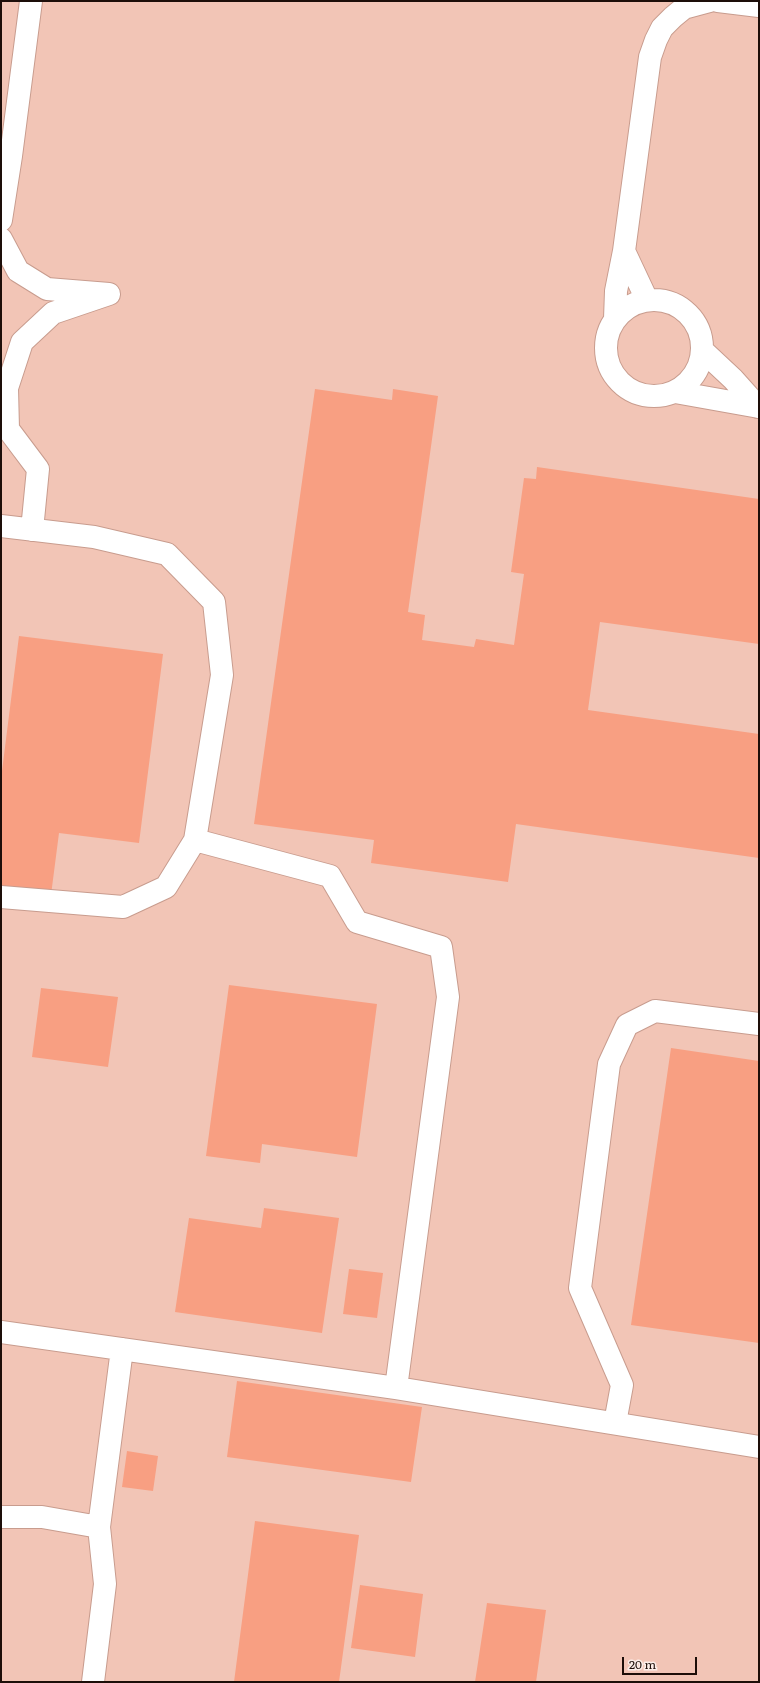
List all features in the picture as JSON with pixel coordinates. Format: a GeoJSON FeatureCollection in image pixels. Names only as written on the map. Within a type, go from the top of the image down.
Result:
{"type":"FeatureCollection","features":[{"type":"Feature","properties":{"kind":"street"},"geometry":{"type":"LineString","coordinates":[[1,220],[4,179],[31,1]]}},
{"type":"Feature","properties":{"kind":"street"},"geometry":{"type":"LineString","coordinates":[[615,319],[616,291],[624,252],[650,57],[662,28],[673,17],[684,8],[710,1]]}},
{"type":"Feature","properties":{"kind":"street"},"geometry":{"type":"LineString","coordinates":[[718,1],[759,6]]}},
{"type":"Feature","properties":{"kind":"street"},"geometry":{"type":"LineString","coordinates":[[1,239],[18,271],[47,289],[109,294],[53,313],[22,342],[7,388],[4,428],[38,470],[32,530]]}},
{"type":"Feature","properties":{"kind":"street"},"geometry":{"type":"LineString","coordinates":[[624,252],[648,300]]}},
{"type":"Feature","properties":{"kind":"street"},"geometry":{"type":"LineString","coordinates":[[648,300],[660,300],[672,303],[684,310],[694,321],[701,335],[702,350],[700,363],[694,375],[686,384],[675,392],[659,396],[644,395],[629,389],[616,378],[609,365],[606,349],[608,334],[615,319],[624,310],[635,303],[648,300]]}},
{"type":"Feature","properties":{"kind":"street"},"geometry":{"type":"LineString","coordinates":[[702,350],[733,379],[759,407]]}},
{"type":"Feature","properties":{"kind":"street"},"geometry":{"type":"LineString","coordinates":[[675,392],[759,407]]}},
{"type":"Feature","properties":{"kind":"street"},"geometry":{"type":"LineString","coordinates":[[1,526],[94,536],[168,554],[214,602],[222,675],[196,840],[166,887],[123,906],[1,897]]}},
{"type":"Feature","properties":{"kind":"street"},"geometry":{"type":"LineString","coordinates":[[196,840],[330,876],[357,922],[441,947],[448,997],[396,1388]]}},
{"type":"Feature","properties":{"kind":"street"},"geometry":{"type":"LineString","coordinates":[[615,1423],[622,1385],[580,1288],[609,1064],[628,1025],[655,1011],[759,1024]]}},
{"type":"Feature","properties":{"kind":"street"},"geometry":{"type":"LineString","coordinates":[[1,1332],[396,1388],[759,1447]]}},
{"type":"Feature","properties":{"kind":"street"},"geometry":{"type":"LineString","coordinates":[[92,1682],[105,1584],[99,1527],[122,1349]]}},
{"type":"Feature","properties":{"kind":"street"},"geometry":{"type":"LineString","coordinates":[[1,1517],[42,1517],[99,1527]]}},
{"type":"Feature","properties":{"kind":"building"},"geometry":{"type":"Polygon","coordinates":[[[315,389],[392,400],[393,389],[438,396],[408,612],[425,615],[422,640],[474,647],[476,639],[514,645],[524,574],[511,572],[524,478],[536,479],[537,467],[759,499],[759,644],[600,622],[588,710],[759,734],[759,858],[516,824],[508,882],[371,863],[374,840],[254,824],[315,389]]]}},
{"type":"Feature","properties":{"kind":"building"},"geometry":{"type":"Polygon","coordinates":[[[19,636],[163,654],[139,843],[59,833],[51,895],[1,888],[1,779],[19,636]]]}},
{"type":"Feature","properties":{"kind":"building"},"geometry":{"type":"Polygon","coordinates":[[[229,985],[377,1004],[357,1157],[262,1144],[260,1163],[206,1156],[229,985]]]}},
{"type":"Feature","properties":{"kind":"building"},"geometry":{"type":"Polygon","coordinates":[[[41,988],[118,997],[108,1067],[32,1057],[41,988]]]}},
{"type":"Feature","properties":{"kind":"building"},"geometry":{"type":"Polygon","coordinates":[[[671,1048],[759,1061],[759,1343],[631,1325],[671,1048]]]}},
{"type":"Feature","properties":{"kind":"building"},"geometry":{"type":"Polygon","coordinates":[[[264,1208],[339,1218],[322,1333],[175,1312],[189,1218],[261,1228],[264,1208]]]}},
{"type":"Feature","properties":{"kind":"building"},"geometry":{"type":"Polygon","coordinates":[[[349,1269],[383,1273],[377,1318],[343,1314],[349,1269]]]}},
{"type":"Feature","properties":{"kind":"building"},"geometry":{"type":"Polygon","coordinates":[[[237,1381],[422,1407],[411,1482],[227,1457],[237,1381]]]}},
{"type":"Feature","properties":{"kind":"building"},"geometry":{"type":"Polygon","coordinates":[[[127,1451],[158,1456],[153,1491],[122,1487],[127,1451]]]}},
{"type":"Feature","properties":{"kind":"building"},"geometry":{"type":"Polygon","coordinates":[[[255,1521],[359,1535],[339,1682],[234,1682],[255,1521]]]}},
{"type":"Feature","properties":{"kind":"building"},"geometry":{"type":"Polygon","coordinates":[[[360,1585],[423,1594],[415,1657],[351,1648],[360,1585]]]}},
{"type":"Feature","properties":{"kind":"building"},"geometry":{"type":"Polygon","coordinates":[[[487,1603],[546,1610],[536,1682],[475,1682],[487,1603]]]}}]}
